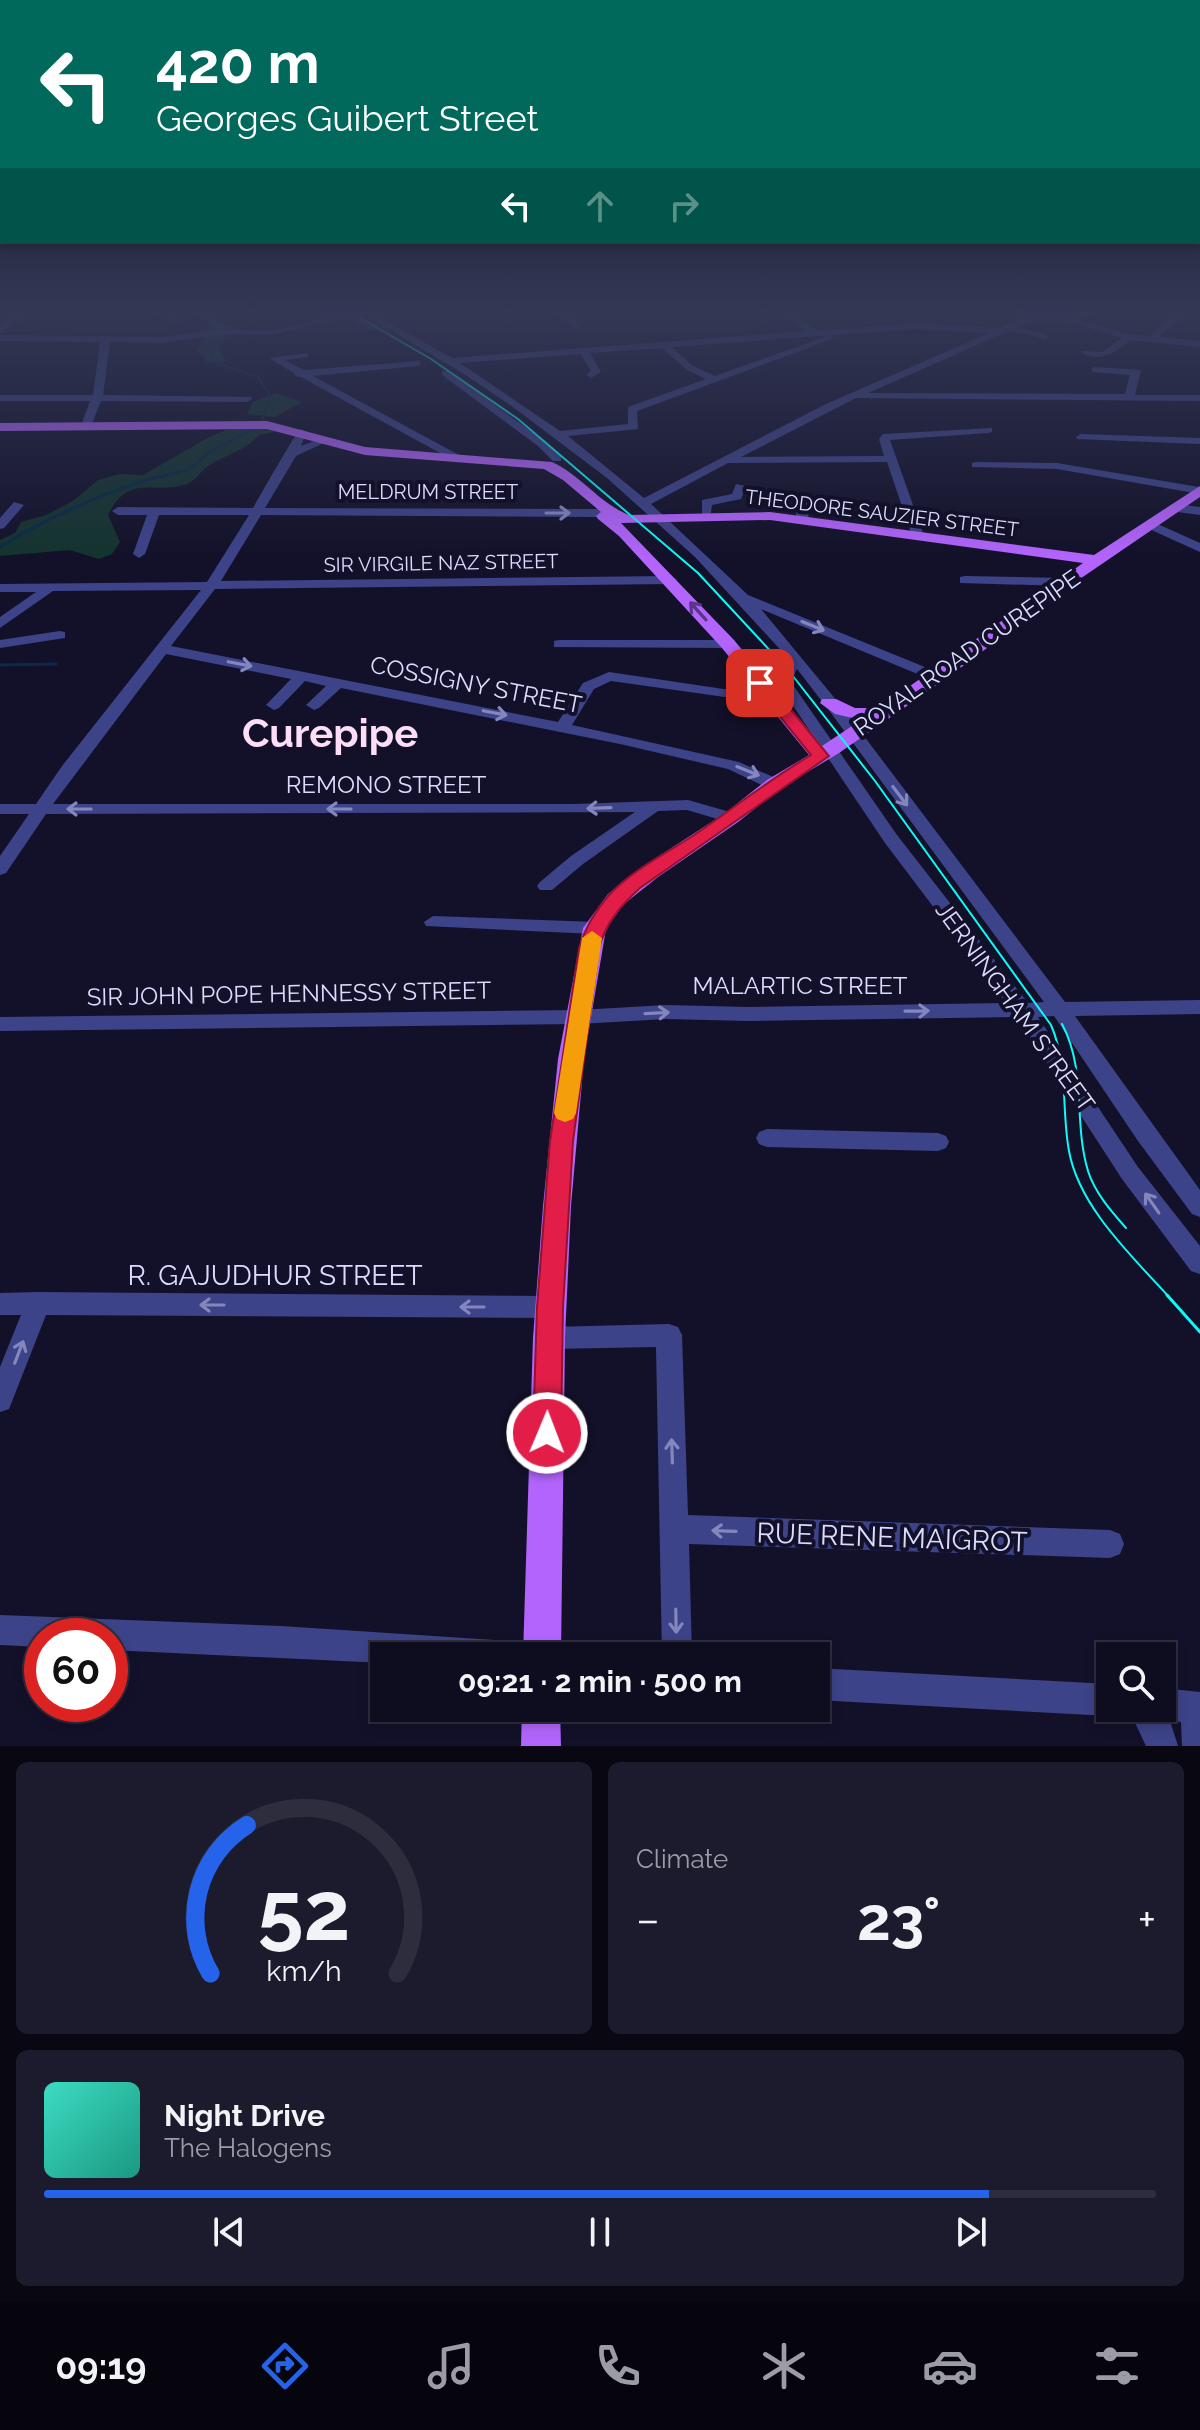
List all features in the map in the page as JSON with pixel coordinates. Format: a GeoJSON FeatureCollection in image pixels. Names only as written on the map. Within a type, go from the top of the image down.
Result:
{"type":"FeatureCollection","features":[{"type":"Feature","properties":{"kind":"main road"},"geometry":{"type":"LineString","coordinates":[[0,427],[260,425],[301,432],[365,451],[557,464],[670,580],[826,753]]}},
{"type":"Feature","properties":{"kind":"main road"},"geometry":{"type":"LineString","coordinates":[[531,462],[567,483],[606,514]]}},
{"type":"Feature","properties":{"kind":"main road","name":"ROYAL ROAD CUREPIPE"},"geometry":{"type":"LineString","coordinates":[[542,1642],[550,1307],[562,1141],[595,928],[616,899],[633,884],[731,818],[774,784],[826,753],[937,677],[1065,582],[1200,490]]}},
{"type":"Feature","properties":{"kind":"main road","name":"THEODORE SAUZIER STREET"},"geometry":{"type":"LineString","coordinates":[[606,514],[627,520],[755,515],[1098,560]]}},
{"type":"Feature","properties":{"kind":"main road"},"geometry":{"type":"LineString","coordinates":[[829,703],[858,715],[884,713]]}},
{"type":"Feature","properties":{"kind":"main road"},"geometry":{"type":"LineString","coordinates":[[541,1722],[541,1746]]}},
{"type":"Feature","properties":{"kind":"street"},"geometry":{"type":"LineString","coordinates":[[86,426],[99,394]]}},
{"type":"Feature","properties":{"kind":"street"},"geometry":{"type":"LineString","coordinates":[[341,394],[455,457]]}},
{"type":"Feature","properties":{"kind":"street"},"geometry":{"type":"LineString","coordinates":[[475,394],[542,444],[567,483]]}},
{"type":"Feature","properties":{"kind":"street","name":"JERNINGHAM STREET"},"geometry":{"type":"LineString","coordinates":[[500,394],[560,434],[645,502],[741,596],[853,734],[1059,1008],[1119,1099],[1200,1207]]}},
{"type":"Feature","properties":{"kind":"street"},"geometry":{"type":"LineString","coordinates":[[560,434],[634,427],[629,411],[672,394]]}},
{"type":"Feature","properties":{"kind":"street"},"geometry":{"type":"LineString","coordinates":[[645,502],[856,394]]}},
{"type":"Feature","properties":{"kind":"street"},"geometry":{"type":"LineString","coordinates":[[853,396],[1200,398]]}},
{"type":"Feature","properties":{"kind":"street"},"geometry":{"type":"LineString","coordinates":[[0,398],[247,399]]}},
{"type":"Feature","properties":{"kind":"street"},"geometry":{"type":"LineString","coordinates":[[918,536],[884,439],[887,436],[988,430]]}},
{"type":"Feature","properties":{"kind":"street"},"geometry":{"type":"LineString","coordinates":[[0,869],[38,809],[212,585],[292,454],[301,432]]}},
{"type":"Feature","properties":{"kind":"street"},"geometry":{"type":"LineString","coordinates":[[1081,437],[1200,441]]}},
{"type":"Feature","properties":{"kind":"street"},"geometry":{"type":"LineString","coordinates":[[292,454],[323,441]]}},
{"type":"Feature","properties":{"kind":"street"},"geometry":{"type":"LineString","coordinates":[[725,460],[893,459]]}},
{"type":"Feature","properties":{"kind":"street"},"geometry":{"type":"LineString","coordinates":[[976,465],[1057,466],[1200,490]]}},
{"type":"Feature","properties":{"kind":"street"},"geometry":{"type":"LineString","coordinates":[[706,516],[706,503],[737,496],[740,486]]}},
{"type":"Feature","properties":{"kind":"street"},"geometry":{"type":"LineString","coordinates":[[800,498],[803,520]]}},
{"type":"Feature","properties":{"kind":"street"},"geometry":{"type":"LineString","coordinates":[[0,525],[18,505]]}},
{"type":"Feature","properties":{"kind":"street"},"geometry":{"type":"LineString","coordinates":[[1174,508],[1200,511]]}},
{"type":"Feature","properties":{"kind":"street","name":"MELDRUM STREET"},"geometry":{"type":"LineString","coordinates":[[118,511],[606,514]]}},
{"type":"Feature","properties":{"kind":"street"},"geometry":{"type":"LineString","coordinates":[[139,554],[154,511]]}},
{"type":"Feature","properties":{"kind":"street"},"geometry":{"type":"LineString","coordinates":[[1151,525],[1200,548]]}},
{"type":"Feature","properties":{"kind":"street","name":"SIR VIRGILE NAZ STREET"},"geometry":{"type":"LineString","coordinates":[[0,588],[670,580]]}},
{"type":"Feature","properties":{"kind":"street"},"geometry":{"type":"LineString","coordinates":[[965,580],[1065,582]]}},
{"type":"Feature","properties":{"kind":"street"},"geometry":{"type":"LineString","coordinates":[[0,624],[52,586]]}},
{"type":"Feature","properties":{"kind":"street"},"geometry":{"type":"LineString","coordinates":[[741,596],[937,677]]}},
{"type":"Feature","properties":{"kind":"street"},"geometry":{"type":"LineString","coordinates":[[0,644],[60,635]]}},
{"type":"Feature","properties":{"kind":"street"},"geometry":{"type":"LineString","coordinates":[[559,644],[728,644]]}},
{"type":"Feature","properties":{"kind":"street","name":"COSSIGNY STREET"},"geometry":{"type":"LineString","coordinates":[[163,649],[563,726],[733,765],[774,784]]}},
{"type":"Feature","properties":{"kind":"street","name":"JERNINGHAM STREET"},"geometry":{"type":"LineString","coordinates":[[794,658],[784,682],[826,753],[1022,1009],[1130,1173],[1200,1264]]}},
{"type":"Feature","properties":{"kind":"street"},"geometry":{"type":"LineString","coordinates":[[563,726],[588,686],[617,675],[777,702]]}},
{"type":"Feature","properties":{"kind":"street"},"geometry":{"type":"LineString","coordinates":[[274,705],[302,676]]}},
{"type":"Feature","properties":{"kind":"street"},"geometry":{"type":"LineString","coordinates":[[314,705],[338,683]]}},
{"type":"Feature","properties":{"kind":"street","name":"REMONO STREET"},"geometry":{"type":"LineString","coordinates":[[0,809],[574,809],[688,805],[731,818]]}},
{"type":"Feature","properties":{"kind":"street"},"geometry":{"type":"LineString","coordinates":[[546,886],[635,817],[654,807]]}},
{"type":"Feature","properties":{"kind":"street"},"geometry":{"type":"LineString","coordinates":[[433,922],[595,928]]}},
{"type":"Feature","properties":{"kind":"street","name":"MALARTIC STREET"},"geometry":{"type":"LineString","coordinates":[[579,1017],[666,1012],[749,1014],[1200,1007]]}},
{"type":"Feature","properties":{"kind":"street","name":"SIR JOHN POPE HENNESSY STREET"},"geometry":{"type":"LineString","coordinates":[[0,1024],[579,1017]]}},
{"type":"Feature","properties":{"kind":"street"},"geometry":{"type":"LineString","coordinates":[[767,1138],[938,1142]]}},
{"type":"Feature","properties":{"kind":"street"},"geometry":{"type":"LineString","coordinates":[[0,1400],[38,1303]]}},
{"type":"Feature","properties":{"kind":"street","name":"R. GAJUDHUR STREET"},"geometry":{"type":"LineString","coordinates":[[0,1304],[550,1307]]}},
{"type":"Feature","properties":{"kind":"street"},"geometry":{"type":"LineString","coordinates":[[549,1338],[669,1335],[677,1642]]}},
{"type":"Feature","properties":{"kind":"street","name":"RUE RENE MAIGROT"},"geometry":{"type":"LineString","coordinates":[[674,1529],[1110,1544]]}},
{"type":"Feature","properties":{"kind":"street"},"geometry":{"type":"LineString","coordinates":[[0,1630],[370,1647]]}},
{"type":"Feature","properties":{"kind":"street"},"geometry":{"type":"LineString","coordinates":[[830,1685],[1096,1699]]}},
{"type":"Feature","properties":{"kind":"street"},"geometry":{"type":"LineString","coordinates":[[1176,1706],[1198,1708],[1198,1746]]}},
{"type":"Feature","properties":{"kind":"street"},"geometry":{"type":"LineString","coordinates":[[1152,1722],[1162,1746]]}},
{"type":"Feature","properties":{"kind":"green space"},"geometry":{"type":"Polygon","coordinates":[[[281,394],[302,402],[275,417],[247,414],[253,402],[281,394]]]}},
{"type":"Feature","properties":{"kind":"green space"},"geometry":{"type":"Polygon","coordinates":[[[261,426],[279,431],[259,435],[241,449],[208,466],[189,483],[177,487],[134,489],[125,493],[108,515],[120,542],[112,554],[99,559],[70,550],[0,556],[0,540],[15,533],[21,522],[46,515],[73,501],[98,480],[120,474],[143,475],[209,437],[226,430],[261,426]]]}},
{"type":"Feature","properties":{"kind":"waterway"},"geometry":{"type":"LineString","coordinates":[[179,472],[188,470],[210,452],[261,425],[270,394]]}},
{"type":"Feature","properties":{"kind":"waterway"},"geometry":{"type":"LineString","coordinates":[[0,547],[43,522],[88,502],[134,484],[179,472]]}},
{"type":"Feature","properties":{"kind":"waterway"},"geometry":{"type":"LineString","coordinates":[[173,473],[179,472]]}},
{"type":"Feature","properties":{"kind":"waterway"},"geometry":{"type":"LineString","coordinates":[[0,665],[56,664]]}},
{"type":"Feature","properties":{"kind":"tram line"},"geometry":{"type":"LineString","coordinates":[[482,394],[518,419],[698,573],[789,671],[875,781],[1051,1025],[1060,1056],[1069,1151],[1075,1172],[1095,1211],[1109,1230],[1169,1297]]}},
{"type":"Feature","properties":{"kind":"tram line"},"geometry":{"type":"LineString","coordinates":[[1062,1024],[1074,1060],[1088,1171],[1099,1194],[1126,1228]]}},
{"type":"Feature","properties":{"kind":"tram line"},"geometry":{"type":"LineString","coordinates":[[1167,1295],[1200,1332]]}},
{"type":"Feature","properties":{"kind":"slow traffic"},"geometry":{"type":"LineString","coordinates":[[565,1113],[592,938]]}},
{"type":"Feature","properties":{"kind":"district","name":"Curepipe"},"geometry":{"type":"Point","coordinates":[330,733]}},
{"type":"Feature","properties":{"kind":"route"},"geometry":{"type":"LineString","coordinates":[[547,1433],[550,1307],[562,1141],[571,1059],[589,948],[595,928],[616,899],[633,884],[731,818],[774,784],[820,756],[760,683]]}}]}
